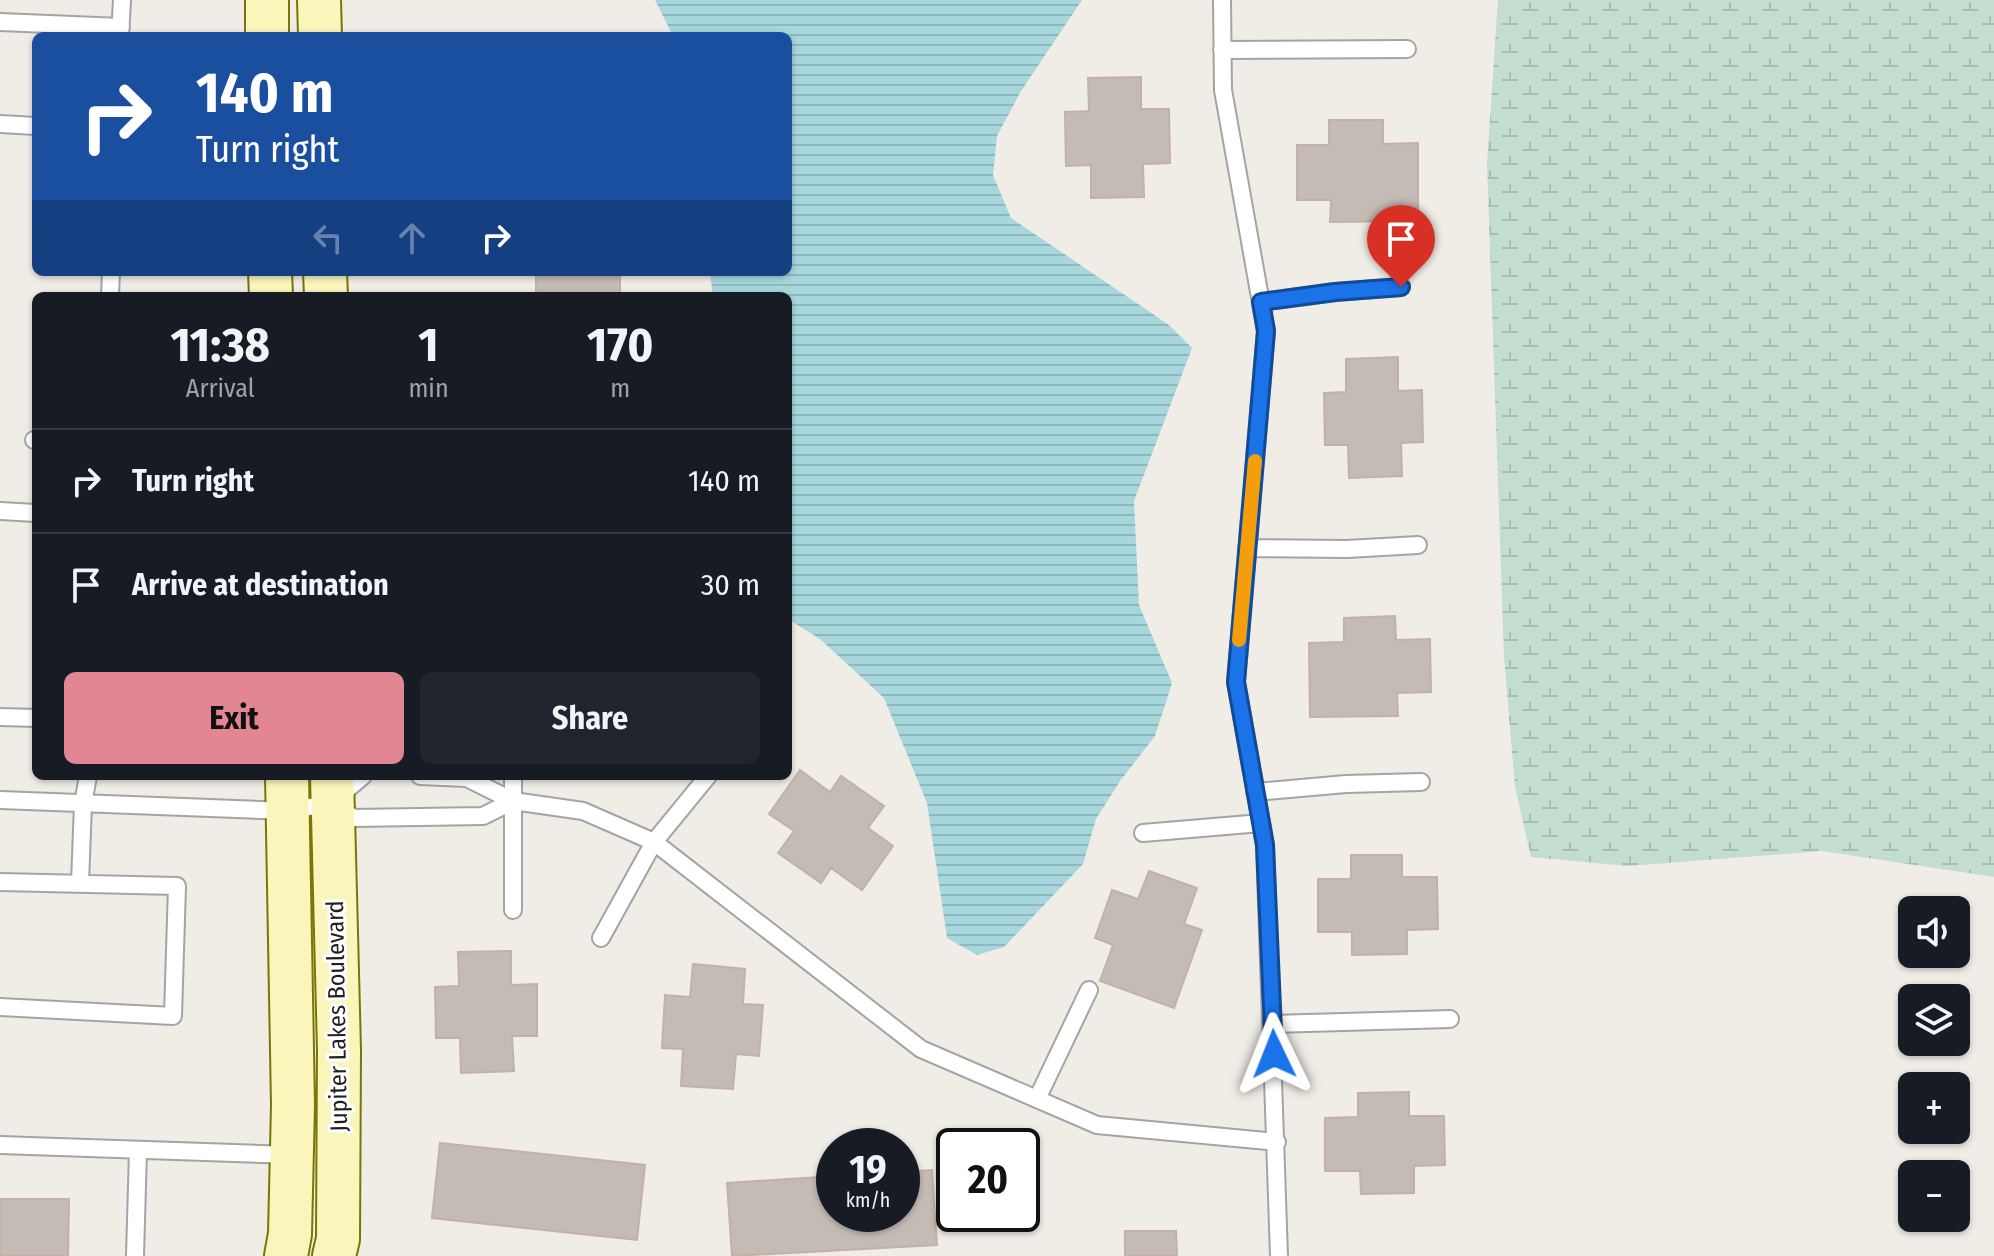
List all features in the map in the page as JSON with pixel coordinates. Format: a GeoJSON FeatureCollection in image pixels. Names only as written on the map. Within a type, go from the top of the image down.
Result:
{"type":"FeatureCollection","features":[{"type":"Feature","properties":{"kind":"street"},"geometry":{"type":"LineString","coordinates":[[267,0],[267,32]]}},
{"type":"Feature","properties":{"kind":"street"},"geometry":{"type":"LineString","coordinates":[[319,0],[320,32]]}},
{"type":"Feature","properties":{"kind":"street","name":"Jupiter Lakes Boulevard"},"geometry":{"type":"LineString","coordinates":[[332,790],[339,1050],[338,1239],[334,1256]]}},
{"type":"Feature","properties":{"kind":"street","name":"Jupiter Lakes Boulevard"},"geometry":{"type":"LineString","coordinates":[[286,1256],[290,1234],[293,1155],[288,794]]}},
{"type":"Feature","properties":{"kind":"lane"},"geometry":{"type":"LineString","coordinates":[[0,22],[121,32],[122,0]]}},
{"type":"Feature","properties":{"kind":"lane"},"geometry":{"type":"LineString","coordinates":[[1222,0],[1223,90],[1266,331],[1236,682],[1265,845],[1279,1256]]}},
{"type":"Feature","properties":{"kind":"lane"},"geometry":{"type":"LineString","coordinates":[[1222,50],[1407,49]]}},
{"type":"Feature","properties":{"kind":"lane"},"geometry":{"type":"LineString","coordinates":[[0,124],[32,126]]}},
{"type":"Feature","properties":{"kind":"lane"},"geometry":{"type":"LineString","coordinates":[[1261,302],[1401,287]]}},
{"type":"Feature","properties":{"kind":"lane"},"geometry":{"type":"LineString","coordinates":[[0,511],[32,513]]}},
{"type":"Feature","properties":{"kind":"lane"},"geometry":{"type":"LineString","coordinates":[[1247,548],[1347,549],[1418,545]]}},
{"type":"Feature","properties":{"kind":"lane"},"geometry":{"type":"LineString","coordinates":[[0,717],[32,718]]}},
{"type":"Feature","properties":{"kind":"lane"},"geometry":{"type":"LineString","coordinates":[[80,883],[83,804],[87,780]]}},
{"type":"Feature","properties":{"kind":"lane"},"geometry":{"type":"LineString","coordinates":[[0,800],[83,804],[288,794],[332,790],[354,780]]}},
{"type":"Feature","properties":{"kind":"lane"},"geometry":{"type":"LineString","coordinates":[[471,780],[513,801],[583,811],[654,842],[921,1049],[1097,1125],[1277,1142]]}},
{"type":"Feature","properties":{"kind":"lane"},"geometry":{"type":"LineString","coordinates":[[513,780],[513,910]]}},
{"type":"Feature","properties":{"kind":"lane"},"geometry":{"type":"LineString","coordinates":[[601,938],[654,842],[705,780]]}},
{"type":"Feature","properties":{"kind":"lane"},"geometry":{"type":"LineString","coordinates":[[1255,792],[1346,784],[1421,782]]}},
{"type":"Feature","properties":{"kind":"lane"},"geometry":{"type":"LineString","coordinates":[[332,790],[354,818],[483,816],[513,801]]}},
{"type":"Feature","properties":{"kind":"lane"},"geometry":{"type":"LineString","coordinates":[[1143,833],[1261,823]]}},
{"type":"Feature","properties":{"kind":"lane"},"geometry":{"type":"LineString","coordinates":[[0,882],[177,886],[173,1016],[0,1007]]}},
{"type":"Feature","properties":{"kind":"lane"},"geometry":{"type":"LineString","coordinates":[[1037,1099],[1089,990]]}},
{"type":"Feature","properties":{"kind":"lane"},"geometry":{"type":"LineString","coordinates":[[1272,1024],[1450,1019]]}},
{"type":"Feature","properties":{"kind":"lane"},"geometry":{"type":"LineString","coordinates":[[0,1145],[293,1155]]}},
{"type":"Feature","properties":{"kind":"lane"},"geometry":{"type":"LineString","coordinates":[[135,1256],[138,1150]]}},
{"type":"Feature","properties":{"kind":"green space"},"geometry":{"type":"Polygon","coordinates":[[[1498,0],[1994,0],[1994,877],[1822,851],[1628,866],[1531,857],[1515,787],[1504,657],[1487,163],[1498,0]]]}},
{"type":"Feature","properties":{"kind":"water"},"geometry":{"type":"Polygon","coordinates":[[[655,0],[1082,0],[1021,91],[997,136],[993,175],[1011,218],[1169,325],[1192,348],[1134,501],[1139,605],[1172,683],[1155,736],[1120,781],[1096,819],[1083,864],[1004,947],[977,955],[947,938],[927,803],[884,698],[820,639],[792,622],[792,292],[712,292],[710,276],[792,276],[792,32],[671,32],[655,0]]]}},
{"type":"Feature","properties":{"kind":"building"},"geometry":{"type":"Polygon","coordinates":[[[1141,77],[1141,109],[1169,109],[1170,163],[1143,164],[1144,197],[1091,198],[1091,165],[1066,166],[1065,112],[1089,111],[1088,78],[1141,77]]]}},
{"type":"Feature","properties":{"kind":"building"},"geometry":{"type":"Polygon","coordinates":[[[1329,120],[1383,120],[1383,144],[1418,143],[1418,221],[1330,222],[1331,200],[1297,200],[1297,145],[1329,145],[1329,120]]]}},
{"type":"Feature","properties":{"kind":"building"},"geometry":{"type":"Polygon","coordinates":[[[536,276],[620,276],[620,292],[536,292],[536,276]]]}},
{"type":"Feature","properties":{"kind":"building"},"geometry":{"type":"Polygon","coordinates":[[[1398,357],[1398,391],[1422,390],[1423,442],[1401,443],[1402,476],[1349,478],[1348,445],[1325,445],[1324,393],[1346,392],[1346,359],[1398,357]]]}},
{"type":"Feature","properties":{"kind":"building"},"geometry":{"type":"Polygon","coordinates":[[[1395,616],[1396,640],[1430,639],[1431,692],[1397,693],[1398,716],[1310,717],[1309,643],[1344,642],[1344,618],[1395,616]]]}},
{"type":"Feature","properties":{"kind":"building"},"geometry":{"type":"Polygon","coordinates":[[[800,770],[830,792],[841,776],[884,806],[868,828],[893,846],[862,890],[831,868],[821,883],[778,853],[794,831],[769,814],[800,770]]]}},
{"type":"Feature","properties":{"kind":"building"},"geometry":{"type":"Polygon","coordinates":[[[1351,855],[1402,855],[1402,877],[1437,877],[1438,929],[1407,930],[1407,954],[1352,955],[1352,932],[1318,932],[1318,879],[1351,879],[1351,855]]]}},
{"type":"Feature","properties":{"kind":"building"},"geometry":{"type":"Polygon","coordinates":[[[1149,871],[1197,888],[1184,924],[1202,930],[1174,1008],[1100,981],[1113,945],[1095,938],[1112,890],[1138,899],[1149,871]]]}},
{"type":"Feature","properties":{"kind":"building"},"geometry":{"type":"Polygon","coordinates":[[[511,951],[511,985],[537,984],[537,1036],[512,1036],[514,1071],[461,1073],[460,1038],[436,1038],[435,987],[459,986],[458,952],[511,951]]]}},
{"type":"Feature","properties":{"kind":"building"},"geometry":{"type":"Polygon","coordinates":[[[693,964],[745,969],[743,1004],[763,1005],[759,1056],[736,1054],[733,1089],[681,1086],[683,1049],[662,1048],[665,995],[690,997],[693,964]]]}},
{"type":"Feature","properties":{"kind":"building"},"geometry":{"type":"Polygon","coordinates":[[[1409,1092],[1409,1116],[1444,1116],[1445,1165],[1414,1166],[1414,1193],[1361,1194],[1360,1171],[1325,1171],[1325,1118],[1358,1117],[1358,1093],[1409,1092]]]}},
{"type":"Feature","properties":{"kind":"building"},"geometry":{"type":"Polygon","coordinates":[[[440,1143],[645,1165],[637,1240],[432,1218],[440,1143]]]}},
{"type":"Feature","properties":{"kind":"building"},"geometry":{"type":"Polygon","coordinates":[[[932,1170],[937,1245],[732,1256],[727,1183],[816,1177],[816,1232],[920,1232],[920,1171],[932,1170]]]}},
{"type":"Feature","properties":{"kind":"building"},"geometry":{"type":"Polygon","coordinates":[[[0,1199],[69,1199],[68,1256],[0,1256],[0,1199]]]}},
{"type":"Feature","properties":{"kind":"building"},"geometry":{"type":"Polygon","coordinates":[[[1125,1231],[1176,1231],[1177,1256],[1125,1256],[1125,1231]]]}},
{"type":"Feature","properties":{"kind":"slow traffic"},"geometry":{"type":"LineString","coordinates":[[1239,640],[1255,461]]}},
{"type":"Feature","properties":{"kind":"route"},"geometry":{"type":"LineString","coordinates":[[1274,1054],[1265,845],[1236,682],[1266,331],[1261,302],[1401,287]]}}]}
